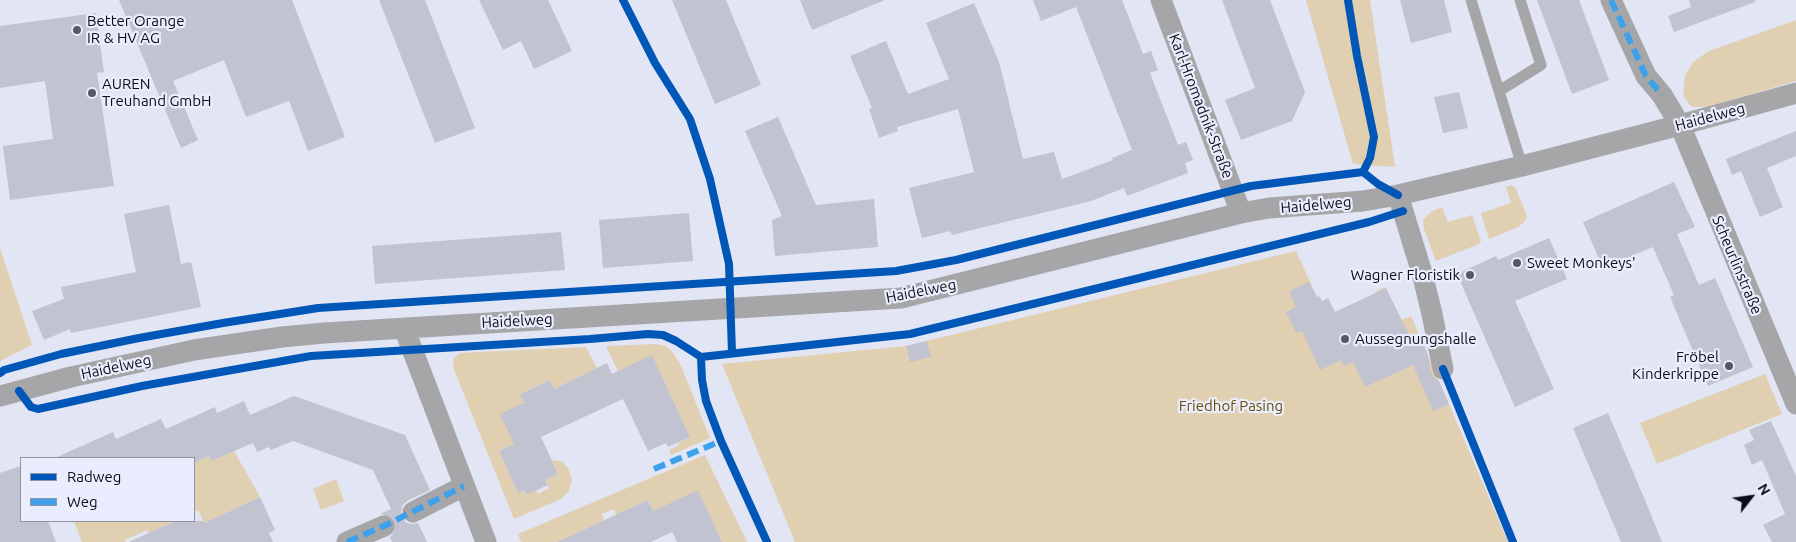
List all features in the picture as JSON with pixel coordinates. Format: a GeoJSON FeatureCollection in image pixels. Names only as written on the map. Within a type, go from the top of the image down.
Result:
{"type":"FeatureCollection","features":[{"type":"Feature","properties":{"kind":"street","name":"Karl-Hromadnik-Straße"},"geometry":{"type":"LineString","coordinates":[[1161,0],[1242,213]]}},
{"type":"Feature","properties":{"kind":"street","name":"Scheurlinstraße"},"geometry":{"type":"LineString","coordinates":[[1611,0],[1646,76],[1662,95],[1680,125],[1796,404]]}},
{"type":"Feature","properties":{"kind":"street","name":"Haidelweg"},"geometry":{"type":"LineString","coordinates":[[0,396],[71,377],[194,350],[282,337],[901,298],[1242,213],[1269,208],[1363,201],[1398,195],[1522,166],[1796,93]]}},
{"type":"Feature","properties":{"kind":"street"},"geometry":{"type":"LineString","coordinates":[[1398,195],[1422,273],[1443,369]]}},
{"type":"Feature","properties":{"kind":"street"},"geometry":{"type":"LineString","coordinates":[[404,328],[486,542]]}},
{"type":"Feature","properties":{"kind":"street"},"geometry":{"type":"LineString","coordinates":[[412,512],[464,486]]}},
{"type":"Feature","properties":{"kind":"street"},"geometry":{"type":"LineString","coordinates":[[347,542],[384,526]]}},
{"type":"Feature","properties":{"kind":"lane"},"geometry":{"type":"LineString","coordinates":[[1471,0],[1522,166]]}},
{"type":"Feature","properties":{"kind":"lane"},"geometry":{"type":"LineString","coordinates":[[1499,91],[1541,66],[1520,0]]}},
{"type":"Feature","properties":{"kind":"green space"},"geometry":{"type":"Polygon","coordinates":[[[1306,0],[1370,0],[1395,167],[1353,164],[1306,0]]]}},
{"type":"Feature","properties":{"kind":"green space"},"geometry":{"type":"Polygon","coordinates":[[[1796,20],[1796,81],[1706,107],[1692,107],[1683,96],[1685,76],[1693,62],[1709,51],[1796,20]]]}},
{"type":"Feature","properties":{"kind":"green space"},"geometry":{"type":"Polygon","coordinates":[[[1511,185],[1515,187],[1527,216],[1525,221],[1518,227],[1489,239],[1481,213],[1511,203],[1506,187],[1511,185]]]}},
{"type":"Feature","properties":{"kind":"green space"},"geometry":{"type":"Polygon","coordinates":[[[1442,207],[1448,222],[1472,215],[1481,241],[1479,244],[1436,261],[1424,229],[1423,220],[1431,212],[1442,207]]]}},
{"type":"Feature","properties":{"kind":"green space"},"geometry":{"type":"Polygon","coordinates":[[[0,248],[32,345],[0,361],[0,248]]]}},
{"type":"Feature","properties":{"kind":"green space","name":"Friedhof Pasing"},"geometry":{"type":"Polygon","coordinates":[[[1296,251],[1317,297],[1322,301],[1328,298],[1335,312],[1377,293],[1377,291],[1385,287],[1401,320],[1411,316],[1508,542],[795,542],[722,364],[906,346],[1296,251]]]}},
{"type":"Feature","properties":{"kind":"green space"},"geometry":{"type":"Polygon","coordinates":[[[655,344],[666,346],[674,354],[681,366],[710,438],[671,455],[669,450],[690,437],[652,356],[618,372],[606,346],[655,344]]]}},
{"type":"Feature","properties":{"kind":"green space"},"geometry":{"type":"Polygon","coordinates":[[[586,347],[597,368],[554,389],[549,380],[520,394],[524,403],[514,444],[499,451],[518,493],[524,490],[526,495],[536,490],[538,494],[549,488],[545,480],[558,474],[552,460],[563,462],[569,470],[572,480],[569,491],[561,499],[514,519],[453,367],[454,358],[460,353],[586,347]]]}},
{"type":"Feature","properties":{"kind":"green space"},"geometry":{"type":"Polygon","coordinates":[[[1765,374],[1782,414],[1657,464],[1640,423],[1765,374]]]}},
{"type":"Feature","properties":{"kind":"green space"},"geometry":{"type":"Polygon","coordinates":[[[234,451],[260,497],[204,523],[198,510],[195,512],[195,463],[209,456],[211,461],[234,451]]]}},
{"type":"Feature","properties":{"kind":"green space"},"geometry":{"type":"Polygon","coordinates":[[[705,455],[747,542],[722,542],[698,491],[653,511],[648,500],[616,515],[614,509],[602,514],[604,520],[558,542],[521,542],[518,534],[705,455]]]}},
{"type":"Feature","properties":{"kind":"green space"},"geometry":{"type":"Polygon","coordinates":[[[336,479],[344,501],[321,510],[313,489],[336,479]]]}},
{"type":"Feature","properties":{"kind":"green space"},"geometry":{"type":"Polygon","coordinates":[[[74,522],[173,522],[161,527],[165,537],[151,539],[147,530],[125,540],[126,542],[82,542],[74,522]]]}},
{"type":"Feature","properties":{"kind":"building"},"geometry":{"type":"Polygon","coordinates":[[[119,0],[292,0],[345,137],[308,151],[289,101],[246,117],[224,60],[173,81],[198,140],[181,148],[119,0]]]}},
{"type":"Feature","properties":{"kind":"building"},"geometry":{"type":"Polygon","coordinates":[[[379,0],[425,0],[475,128],[435,143],[379,0]]]}},
{"type":"Feature","properties":{"kind":"building"},"geometry":{"type":"Polygon","coordinates":[[[479,0],[548,0],[572,51],[534,69],[521,41],[503,50],[479,0]]]}},
{"type":"Feature","properties":{"kind":"building"},"geometry":{"type":"Polygon","coordinates":[[[672,0],[726,0],[761,85],[715,104],[672,0]]]}},
{"type":"Feature","properties":{"kind":"building"},"geometry":{"type":"Polygon","coordinates":[[[800,0],[885,0],[812,30],[800,0]]]}},
{"type":"Feature","properties":{"kind":"building"},"geometry":{"type":"Polygon","coordinates":[[[1033,0],[1122,0],[1143,54],[1151,51],[1158,70],[1150,73],[1178,145],[1186,142],[1193,160],[1185,163],[1188,173],[1127,196],[1124,188],[1091,201],[952,235],[950,231],[922,238],[909,188],[974,172],[958,109],[897,127],[898,131],[879,138],[869,109],[872,108],[850,56],[886,41],[908,94],[949,79],[926,23],[974,3],[999,62],[1023,159],[1054,152],[1062,179],[1113,160],[1112,158],[1132,150],[1076,7],[1041,21],[1033,0]]]}},
{"type":"Feature","properties":{"kind":"building"},"geometry":{"type":"Polygon","coordinates":[[[1222,0],[1270,0],[1305,92],[1292,121],[1241,140],[1225,100],[1255,88],[1222,0]]]}},
{"type":"Feature","properties":{"kind":"building"},"geometry":{"type":"Polygon","coordinates":[[[1400,0],[1444,0],[1452,32],[1411,43],[1400,0]]]}},
{"type":"Feature","properties":{"kind":"building"},"geometry":{"type":"Polygon","coordinates":[[[1537,0],[1579,0],[1609,80],[1572,94],[1537,0]]]}},
{"type":"Feature","properties":{"kind":"building"},"geometry":{"type":"Polygon","coordinates":[[[1689,0],[1755,0],[1755,2],[1674,32],[1668,16],[1691,7],[1689,0]]]}},
{"type":"Feature","properties":{"kind":"building"},"geometry":{"type":"Polygon","coordinates":[[[96,13],[104,72],[97,73],[114,186],[10,200],[3,146],[53,139],[45,81],[0,88],[0,26],[96,13]]]}},
{"type":"Feature","properties":{"kind":"building"},"geometry":{"type":"Polygon","coordinates":[[[1459,92],[1468,128],[1443,133],[1434,97],[1459,92]]]}},
{"type":"Feature","properties":{"kind":"building"},"geometry":{"type":"Polygon","coordinates":[[[778,117],[816,205],[874,199],[878,247],[775,256],[772,220],[782,216],[745,131],[778,117]]]}},
{"type":"Feature","properties":{"kind":"building"},"geometry":{"type":"Polygon","coordinates":[[[1796,131],[1796,156],[1767,168],[1783,207],[1760,217],[1741,171],[1732,175],[1726,159],[1796,131]]]}},
{"type":"Feature","properties":{"kind":"building"},"geometry":{"type":"Polygon","coordinates":[[[1674,182],[1695,227],[1677,234],[1699,285],[1715,278],[1753,367],[1708,386],[1670,297],[1674,295],[1653,247],[1603,268],[1583,222],[1674,182]]]}},
{"type":"Feature","properties":{"kind":"building"},"geometry":{"type":"Polygon","coordinates":[[[169,205],[181,264],[191,262],[201,307],[71,333],[70,329],[44,340],[32,311],[64,299],[61,287],[136,272],[124,214],[169,205]]]}},
{"type":"Feature","properties":{"kind":"building"},"geometry":{"type":"Polygon","coordinates":[[[689,213],[693,261],[603,268],[599,220],[689,213]]]}},
{"type":"Feature","properties":{"kind":"building"},"geometry":{"type":"Polygon","coordinates":[[[561,232],[565,270],[375,284],[372,246],[561,232]]]}},
{"type":"Feature","properties":{"kind":"building"},"geometry":{"type":"Polygon","coordinates":[[[1549,238],[1567,279],[1515,301],[1554,389],[1515,407],[1457,274],[1496,256],[1498,260],[1549,238]]]}},
{"type":"Feature","properties":{"kind":"building","name":"Aussegnungshalle"},"geometry":{"type":"Polygon","coordinates":[[[1309,282],[1317,297],[1319,296],[1322,301],[1328,298],[1335,312],[1386,288],[1411,339],[1420,335],[1427,352],[1431,372],[1434,378],[1439,381],[1449,404],[1433,411],[1413,365],[1365,387],[1353,362],[1344,366],[1341,360],[1320,370],[1302,331],[1296,333],[1286,312],[1296,307],[1289,291],[1309,282]]]}},
{"type":"Feature","properties":{"kind":"building"},"geometry":{"type":"Polygon","coordinates":[[[927,341],[931,357],[910,362],[906,346],[927,341]]]}},
{"type":"Feature","properties":{"kind":"building"},"geometry":{"type":"Polygon","coordinates":[[[652,355],[690,437],[668,447],[666,443],[648,451],[623,399],[541,437],[558,474],[545,480],[548,485],[526,495],[524,490],[518,493],[499,451],[514,444],[500,414],[524,403],[520,394],[550,380],[554,389],[607,363],[612,374],[652,355]]]}},
{"type":"Feature","properties":{"kind":"building"},"geometry":{"type":"Polygon","coordinates":[[[294,396],[405,435],[430,490],[407,501],[402,506],[402,518],[407,523],[418,523],[427,542],[392,542],[390,537],[396,528],[396,522],[391,516],[380,514],[391,509],[373,470],[293,441],[271,450],[269,447],[257,452],[253,443],[211,461],[209,456],[195,463],[195,457],[57,457],[113,432],[116,439],[161,419],[166,429],[215,407],[217,413],[244,401],[250,415],[294,396]]]}},
{"type":"Feature","properties":{"kind":"building"},"geometry":{"type":"Polygon","coordinates":[[[1608,413],[1662,542],[1621,542],[1573,428],[1608,413]]]}},
{"type":"Feature","properties":{"kind":"building"},"geometry":{"type":"Polygon","coordinates":[[[1771,421],[1796,476],[1796,542],[1772,542],[1763,525],[1785,514],[1762,460],[1752,465],[1744,445],[1754,440],[1749,430],[1771,421]]]}},
{"type":"Feature","properties":{"kind":"building"},"geometry":{"type":"Polygon","coordinates":[[[20,466],[20,522],[48,522],[56,542],[0,542],[0,473],[20,466]]]}},
{"type":"Feature","properties":{"kind":"building"},"geometry":{"type":"Polygon","coordinates":[[[698,490],[722,542],[677,542],[672,532],[651,542],[557,542],[648,500],[653,511],[698,490]]]}},
{"type":"Feature","properties":{"kind":"building"},"geometry":{"type":"Polygon","coordinates":[[[260,497],[275,530],[269,533],[273,542],[129,542],[173,522],[203,521],[204,523],[260,497]]]}},
{"type":"Feature","properties":{"kind":"tunnel"},"geometry":{"type":"LineString","coordinates":[[384,526],[413,512]]}},
{"type":"Feature","properties":{"kind":"marked path"},"geometry":{"type":"LineString","coordinates":[[1611,0],[1646,76],[1662,95]]}},
{"type":"Feature","properties":{"kind":"marked path"},"geometry":{"type":"LineString","coordinates":[[654,469],[721,441]]}},
{"type":"Feature","properties":{"kind":"marked path"},"geometry":{"type":"LineString","coordinates":[[347,542],[384,526],[464,486]]}},
{"type":"Feature","properties":{"kind":"cycle path"},"geometry":{"type":"LineString","coordinates":[[623,0],[655,63],[690,119],[710,179],[729,264],[732,353]]}},
{"type":"Feature","properties":{"kind":"cycle path"},"geometry":{"type":"LineString","coordinates":[[1348,0],[1357,56],[1374,137],[1370,158],[1363,172]]}},
{"type":"Feature","properties":{"kind":"cycle path"},"geometry":{"type":"LineString","coordinates":[[0,373],[4,370],[61,354],[139,338],[318,308],[896,271],[956,260],[1251,186],[1363,172],[1378,184],[1398,195]]}},
{"type":"Feature","properties":{"kind":"cycle path"},"geometry":{"type":"LineString","coordinates":[[19,391],[31,407],[38,409],[142,386],[311,356],[648,334],[663,335],[701,357],[910,334],[1369,222],[1403,211]]}},
{"type":"Feature","properties":{"kind":"cycle path"},"geometry":{"type":"LineString","coordinates":[[701,357],[702,380],[706,401],[721,441],[767,542]]}},
{"type":"Feature","properties":{"kind":"cycle path"},"geometry":{"type":"LineString","coordinates":[[1443,369],[1513,542]]}},
{"type":"Feature","properties":{"kind":"place","name":"Better Orange IR & HV AG"},"geometry":{"type":"Point","coordinates":[77,30]}},
{"type":"Feature","properties":{"kind":"place","name":"AUREN Treuhand GmbH"},"geometry":{"type":"Point","coordinates":[92,93]}},
{"type":"Feature","properties":{"kind":"place","name":"Sweet Monkeys'"},"geometry":{"type":"Point","coordinates":[1517,263]}},
{"type":"Feature","properties":{"kind":"place","name":"Wagner Floristik"},"geometry":{"type":"Point","coordinates":[1470,275]}},
{"type":"Feature","properties":{"kind":"place","name":"Aussegnungshalle"},"geometry":{"type":"Point","coordinates":[1345,339]}},
{"type":"Feature","properties":{"kind":"place","name":"Fröbel Kinderkrippe"},"geometry":{"type":"Point","coordinates":[1729,366]}}]}
